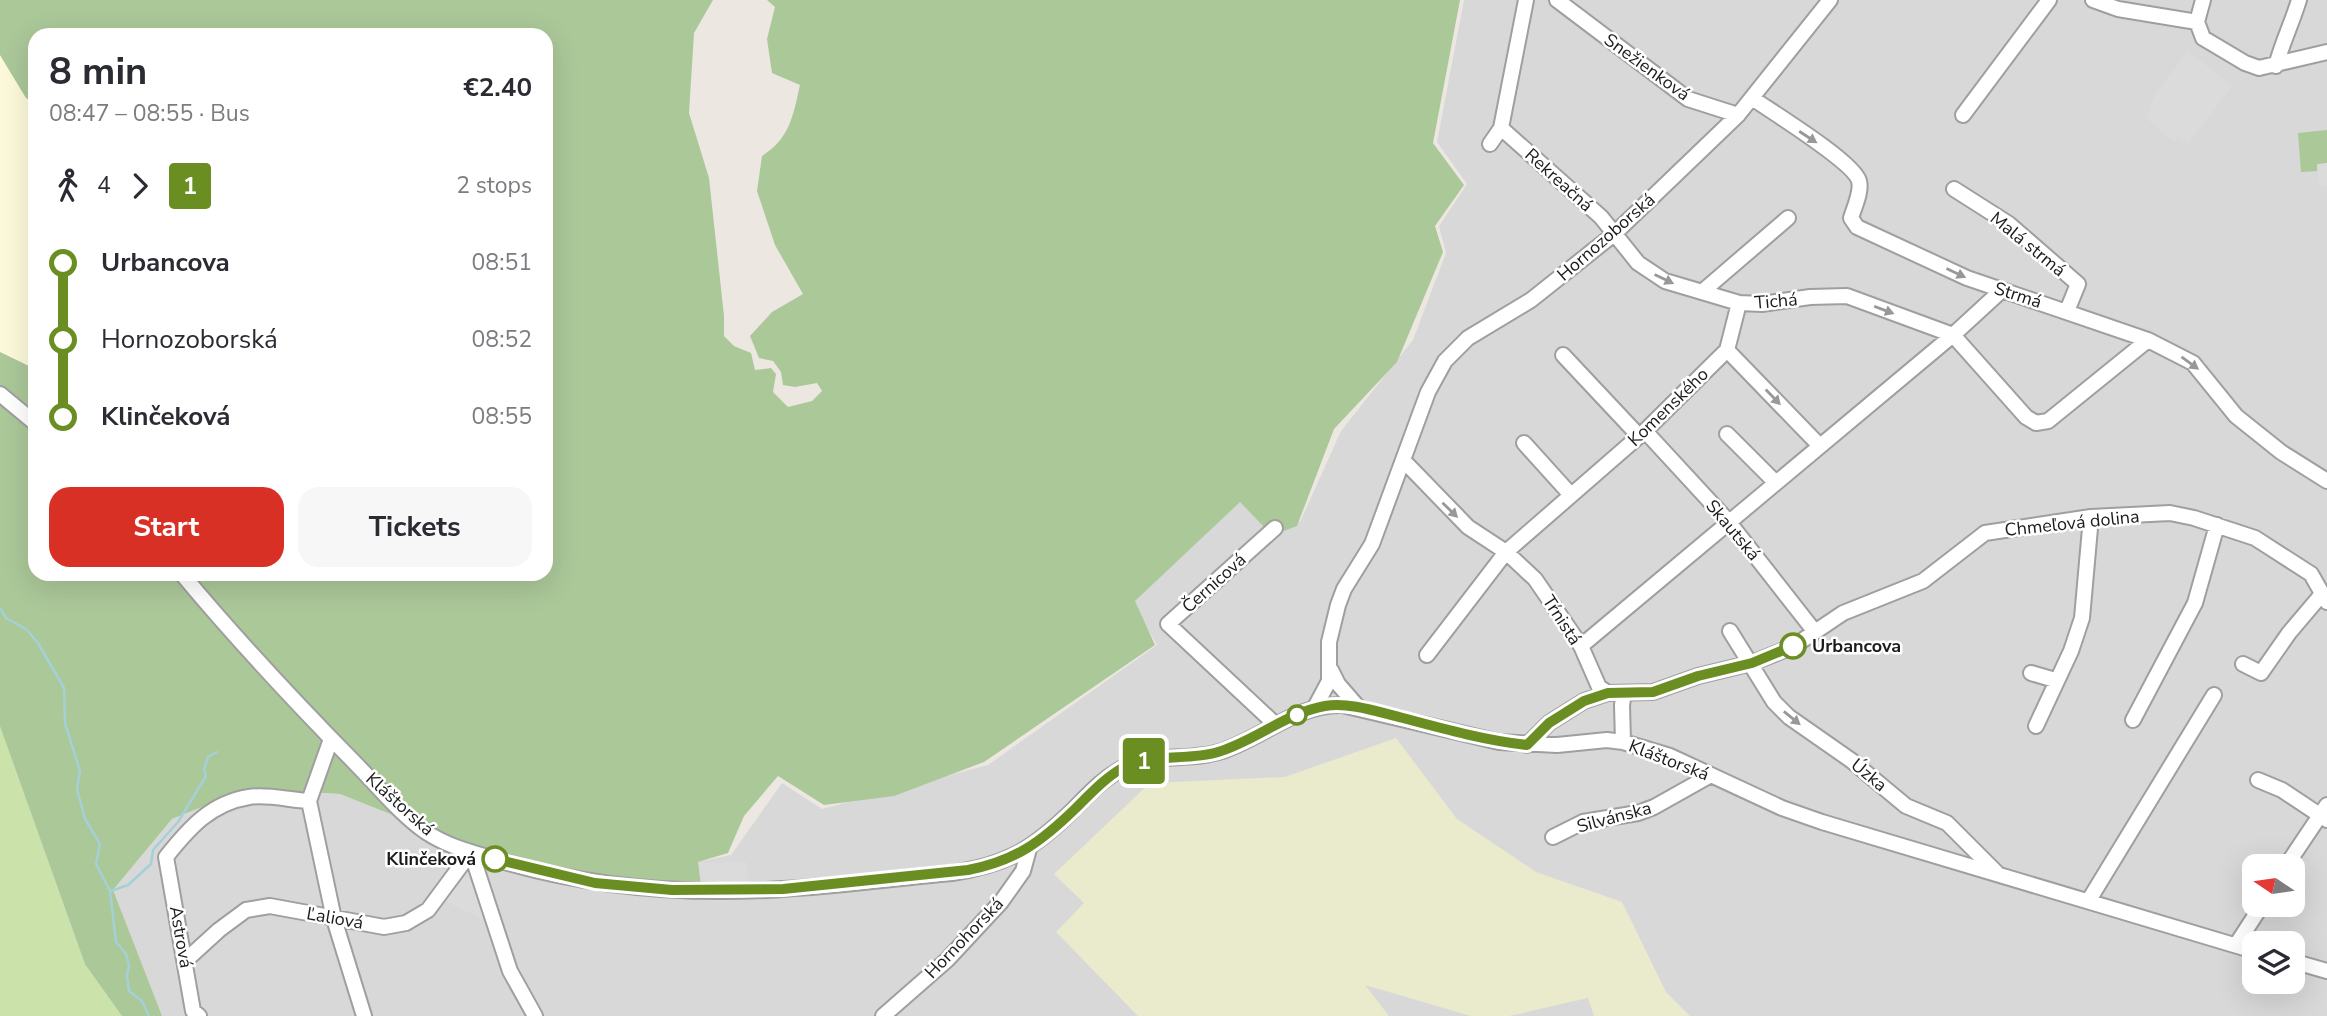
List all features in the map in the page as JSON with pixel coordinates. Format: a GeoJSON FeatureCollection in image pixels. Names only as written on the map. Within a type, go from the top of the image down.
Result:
{"type":"FeatureCollection","features":[{"type":"Feature","properties":{"kind":"street"},"geometry":{"type":"LineString","coordinates":[[1490,144],[1501,128],[1526,0]]}},
{"type":"Feature","properties":{"kind":"street","name":"Hornozoborská"},"geometry":{"type":"LineString","coordinates":[[1314,709],[1326,691],[1331,670],[1329,642],[1344,589],[1372,544],[1428,392],[1445,361],[1468,338],[1531,300],[1614,234],[1738,115],[1830,0]]}},
{"type":"Feature","properties":{"kind":"street"},"geometry":{"type":"LineString","coordinates":[[1963,115],[2049,0]]}},
{"type":"Feature","properties":{"kind":"street"},"geometry":{"type":"LineString","coordinates":[[2093,0],[2118,9],[2197,22]]}},
{"type":"Feature","properties":{"kind":"street"},"geometry":{"type":"LineString","coordinates":[[2203,0],[2197,22],[2203,38],[2245,63],[2259,68],[2276,66],[2327,52]]}},
{"type":"Feature","properties":{"kind":"street"},"geometry":{"type":"LineString","coordinates":[[2276,66],[2284,36],[2291,26],[2299,0]]}},
{"type":"Feature","properties":{"kind":"street","name":"Snežienková"},"geometry":{"type":"LineString","coordinates":[[1562,1],[1688,99],[1738,115]]}},
{"type":"Feature","properties":{"kind":"street","name":"Strmá"},"geometry":{"type":"LineString","coordinates":[[1752,97],[1841,158],[1857,176],[1860,184],[1851,218],[1857,228],[1966,278],[2148,340],[2193,363],[2236,416],[2281,452],[2325,477]]}},
{"type":"Feature","properties":{"kind":"street","name":"Rekreačná"},"geometry":{"type":"LineString","coordinates":[[1501,128],[1601,217],[1614,234]]}},
{"type":"Feature","properties":{"kind":"street","name":"Malá strmá"},"geometry":{"type":"LineString","coordinates":[[1954,189],[2009,224],[2078,284],[2067,311]]}},
{"type":"Feature","properties":{"kind":"street"},"geometry":{"type":"LineString","coordinates":[[1703,291],[1788,218]]}},
{"type":"Feature","properties":{"kind":"street","name":"Tichá"},"geometry":{"type":"LineString","coordinates":[[1614,234],[1638,264],[1665,281],[1739,303],[1762,304],[1847,296],[1953,335]]}},
{"type":"Feature","properties":{"kind":"street"},"geometry":{"type":"LineString","coordinates":[[1581,646],[1953,335],[2002,290]]}},
{"type":"Feature","properties":{"kind":"street"},"geometry":{"type":"LineString","coordinates":[[1739,303],[1727,349],[1819,445]]}},
{"type":"Feature","properties":{"kind":"street"},"geometry":{"type":"LineString","coordinates":[[1953,335],[2026,417],[2036,423],[2048,421],[2148,340]]}},
{"type":"Feature","properties":{"kind":"street","name":"Komenského"},"geometry":{"type":"LineString","coordinates":[[1506,552],[1642,434],[1727,349]]}},
{"type":"Feature","properties":{"kind":"street","name":"Skautská"},"geometry":{"type":"LineString","coordinates":[[1563,355],[1728,521],[1815,632]]}},
{"type":"Feature","properties":{"kind":"street"},"geometry":{"type":"LineString","coordinates":[[0,394],[28,417]]}},
{"type":"Feature","properties":{"kind":"street"},"geometry":{"type":"LineString","coordinates":[[1727,434],[1775,482]]}},
{"type":"Feature","properties":{"kind":"street"},"geometry":{"type":"LineString","coordinates":[[1524,443],[1571,495]]}},
{"type":"Feature","properties":{"kind":"street","name":"Tŕnistá"},"geometry":{"type":"LineString","coordinates":[[1403,460],[1468,527],[1506,552],[1535,579],[1581,646],[1599,687],[1608,693]]}},
{"type":"Feature","properties":{"kind":"street","name":"Chmeľová dolina"},"geometry":{"type":"LineString","coordinates":[[1527,745],[1549,723],[1584,701],[1608,693],[1653,692],[1698,676],[1752,663],[1794,646],[1843,613],[1923,581],[1985,533],[2091,517],[2170,513],[2217,525],[2255,538],[2311,574],[2325,598],[2289,633],[2261,673],[2243,664]]}},
{"type":"Feature","properties":{"kind":"street"},"geometry":{"type":"LineString","coordinates":[[2036,726],[2055,680],[2071,651],[2082,618],[2091,517]]}},
{"type":"Feature","properties":{"kind":"street"},"geometry":{"type":"LineString","coordinates":[[2133,720],[2195,603],[2217,525]]}},
{"type":"Feature","properties":{"kind":"street","name":"Černicová"},"geometry":{"type":"LineString","coordinates":[[1275,528],[1168,624],[1276,725]]}},
{"type":"Feature","properties":{"kind":"street"},"geometry":{"type":"LineString","coordinates":[[1427,655],[1506,552]]}},
{"type":"Feature","properties":{"kind":"street","name":"Kláštorská"},"geometry":{"type":"LineString","coordinates":[[188,581],[234,637],[331,739],[425,831],[449,845],[471,852],[595,883],[686,890],[783,889],[952,873],[988,866],[1029,849],[1104,780],[1125,767],[1149,760],[1200,757],[1217,753],[1238,746],[1276,725],[1314,709],[1335,705],[1358,707],[1486,739],[1527,745],[1623,742],[1670,756],[1783,808],[1822,822],[2242,947]]}},
{"type":"Feature","properties":{"kind":"street"},"geometry":{"type":"LineString","coordinates":[[1730,631],[1752,663]]}},
{"type":"Feature","properties":{"kind":"street","name":"Úzka"},"geometry":{"type":"LineString","coordinates":[[1752,663],[1774,702],[1789,717],[1852,761],[1906,806],[1947,823],[1998,874]]}},
{"type":"Feature","properties":{"kind":"street"},"geometry":{"type":"LineString","coordinates":[[1331,670],[1338,684],[1358,707]]}},
{"type":"Feature","properties":{"kind":"street"},"geometry":{"type":"LineString","coordinates":[[2031,673],[2055,680]]}},
{"type":"Feature","properties":{"kind":"street"},"geometry":{"type":"LineString","coordinates":[[1623,742],[1624,693]]}},
{"type":"Feature","properties":{"kind":"street"},"geometry":{"type":"LineString","coordinates":[[2089,900],[2214,695]]}},
{"type":"Feature","properties":{"kind":"street"},"geometry":{"type":"LineString","coordinates":[[331,739],[309,801],[334,919],[364,1016]]}},
{"type":"Feature","properties":{"kind":"street","name":"Silvánska"},"geometry":{"type":"LineString","coordinates":[[1553,837],[1583,822],[1638,813],[1654,807],[1711,775]]}},
{"type":"Feature","properties":{"kind":"street"},"geometry":{"type":"LineString","coordinates":[[2258,780],[2282,790],[2324,814],[2295,854]]}},
{"type":"Feature","properties":{"kind":"street","name":"Astrová"},"geometry":{"type":"LineString","coordinates":[[199,1016],[193,1011],[166,857],[203,815],[226,803],[251,797],[309,801]]}},
{"type":"Feature","properties":{"kind":"street","name":"Hornohorská"},"geometry":{"type":"LineString","coordinates":[[883,1016],[947,960],[1001,902],[1023,871],[1029,849]]}},
{"type":"Feature","properties":{"kind":"street"},"geometry":{"type":"LineString","coordinates":[[471,852],[510,971],[535,1016]]}},
{"type":"Feature","properties":{"kind":"street","name":"Ľaliová"},"geometry":{"type":"LineString","coordinates":[[185,961],[246,910],[270,906],[384,927],[406,923],[428,910],[471,852]]}},
{"type":"Feature","properties":{"kind":"street"},"geometry":{"type":"LineString","coordinates":[[2236,945],[2254,917]]}},
{"type":"Feature","properties":{"kind":"street"},"geometry":{"type":"LineString","coordinates":[[2305,965],[2327,971]]}},
{"type":"Feature","properties":{"kind":"shaded area"},"geometry":{"type":"Polygon","coordinates":[[[1464,0],[2327,0],[2327,1016],[0,1016],[0,725],[113,890],[172,819],[249,788],[340,794],[514,863],[701,884],[698,862],[731,855],[782,783],[822,809],[988,765],[1157,645],[1129,596],[1250,484],[1282,515],[1300,522],[1341,431],[1413,340],[1446,253],[1439,226],[1467,184],[1437,142],[1464,0]]]}},
{"type":"Feature","properties":{"kind":"shaded area"},"geometry":{"type":"Polygon","coordinates":[[[2188,51],[2232,86],[2188,144],[2178,136],[2174,142],[2146,118],[2156,93],[2188,51]]]}},
{"type":"Feature","properties":{"kind":"shaded area"},"geometry":{"type":"Polygon","coordinates":[[[0,55],[28,99],[28,366],[0,352],[0,55]]]}},
{"type":"Feature","properties":{"kind":"shaded area"},"geometry":{"type":"Polygon","coordinates":[[[2327,163],[2327,185],[2319,186],[2317,165],[2327,163]]]}},
{"type":"Feature","properties":{"kind":"shaded area"},"geometry":{"type":"Polygon","coordinates":[[[470,858],[489,922],[440,899],[470,858]]]}},
{"type":"Feature","properties":{"kind":"shaded area"},"geometry":{"type":"Polygon","coordinates":[[[747,862],[748,884],[701,885],[700,863],[747,862]]]}},
{"type":"Feature","properties":{"kind":"green space"},"geometry":{"type":"Polygon","coordinates":[[[0,0],[713,0],[694,33],[689,113],[709,178],[724,336],[734,346],[751,353],[755,370],[771,368],[776,374],[773,392],[788,407],[812,401],[822,391],[817,383],[795,387],[783,385],[781,372],[773,361],[759,358],[750,336],[772,312],[803,294],[775,245],[757,191],[762,156],[779,142],[789,125],[800,85],[772,73],[767,39],[775,7],[767,0],[1460,0],[1433,143],[1464,185],[1435,226],[1443,252],[1397,362],[1334,429],[1297,526],[1281,532],[1273,522],[1264,527],[1240,502],[1135,601],[1155,645],[984,762],[894,796],[824,805],[778,776],[744,816],[728,853],[698,862],[701,885],[631,884],[514,863],[340,794],[249,788],[172,819],[113,890],[162,1016],[122,1016],[85,964],[0,726],[0,352],[28,366],[28,581],[553,581],[553,28],[28,28],[28,99],[0,55],[0,0]]]}},
{"type":"Feature","properties":{"kind":"green space"},"geometry":{"type":"Polygon","coordinates":[[[2327,130],[2327,163],[2317,164],[2317,171],[2301,172],[2298,133],[2327,130]]]}},
{"type":"Feature","properties":{"kind":"green space"},"geometry":{"type":"Polygon","coordinates":[[[0,726],[85,964],[122,1016],[0,1016],[0,726]]]}},
{"type":"Feature","properties":{"kind":"green space"},"geometry":{"type":"Polygon","coordinates":[[[1396,738],[1457,819],[1536,872],[1622,902],[1666,992],[1690,1016],[1594,1016],[1588,998],[1509,1016],[1471,1016],[1365,985],[1389,1016],[1138,1016],[1056,932],[1084,903],[1054,874],[1150,783],[1285,777],[1396,738]]]}},
{"type":"Feature","properties":{"kind":"waterway"},"geometry":{"type":"LineString","coordinates":[[0,608],[6,618],[26,629],[38,643],[64,688],[65,723],[80,771],[77,789],[85,819],[100,844],[96,864],[110,891],[116,942],[126,954],[129,965],[129,991],[142,1001],[149,1016]]}},
{"type":"Feature","properties":{"kind":"waterway"},"geometry":{"type":"LineString","coordinates":[[111,891],[128,885],[151,864],[153,850],[178,822],[206,776],[204,769],[208,757],[217,752]]}},
{"type":"Feature","properties":{"kind":"bus line","name":"1"},"geometry":{"type":"LineString","coordinates":[[495,859],[595,883],[672,890],[783,889],[952,873],[980,868],[1029,849],[1104,780],[1125,767],[1149,760],[1200,757],[1217,753],[1238,746],[1297,715],[1324,706],[1358,707],[1499,742],[1527,745],[1549,723],[1584,701],[1608,693],[1653,692],[1698,676],[1752,663],[1793,646]]}},
{"type":"Feature","properties":{"kind":"place","name":"Urbancova"},"geometry":{"type":"Point","coordinates":[1793,646]}},
{"type":"Feature","properties":{"kind":"place","name":"Klinčeková"},"geometry":{"type":"Point","coordinates":[495,859]}}]}
